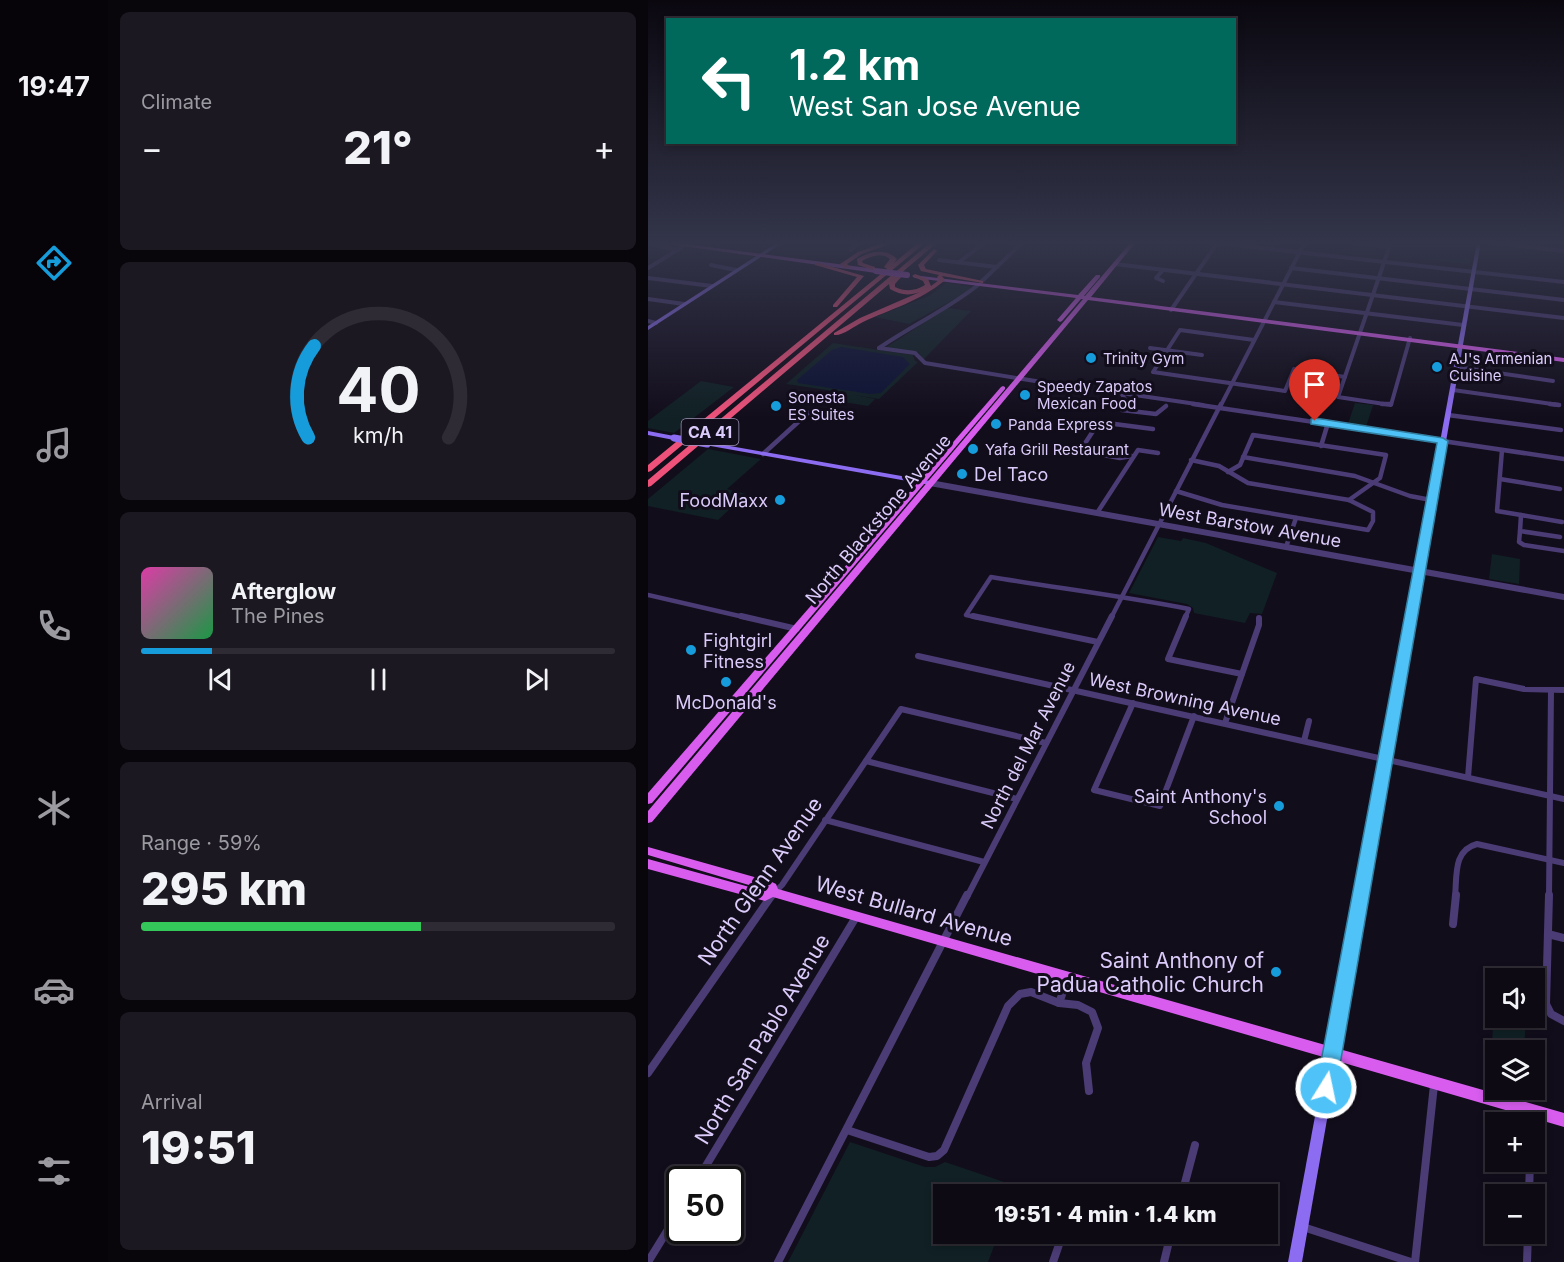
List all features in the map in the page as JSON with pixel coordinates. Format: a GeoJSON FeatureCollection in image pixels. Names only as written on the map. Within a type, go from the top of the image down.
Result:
{"type":"FeatureCollection","features":[{"type":"Feature","properties":{"kind":"highway"},"geometry":{"type":"LineString","coordinates":[[758,378],[840,301]]}},
{"type":"Feature","properties":{"kind":"highway"},"geometry":{"type":"LineString","coordinates":[[836,313],[850,301]]}},
{"type":"Feature","properties":{"kind":"highway","name":"CA 41"},"geometry":{"type":"LineString","coordinates":[[648,469],[851,301]]}},
{"type":"Feature","properties":{"kind":"highway","name":"CA 41"},"geometry":{"type":"LineString","coordinates":[[648,484],[866,301]]}},
{"type":"Feature","properties":{"kind":"highway"},"geometry":{"type":"LineString","coordinates":[[772,380],[847,326],[906,301]]}},
{"type":"Feature","properties":{"kind":"main road"},"geometry":{"type":"LineString","coordinates":[[648,328],[689,301]]}},
{"type":"Feature","properties":{"kind":"main road","name":"North Blackstone Avenue"},"geometry":{"type":"LineString","coordinates":[[648,800],[972,433],[1080,301]]}},
{"type":"Feature","properties":{"kind":"main road"},"geometry":{"type":"LineString","coordinates":[[1115,301],[1564,359]]}},
{"type":"Feature","properties":{"kind":"main road"},"geometry":{"type":"LineString","coordinates":[[1295,1262],[1469,301]]}},
{"type":"Feature","properties":{"kind":"main road","name":"North Blackstone Avenue"},"geometry":{"type":"LineString","coordinates":[[926,483],[982,412],[1015,378]]}},
{"type":"Feature","properties":{"kind":"main road"},"geometry":{"type":"LineString","coordinates":[[972,433],[971,429],[983,415],[982,412]]}},
{"type":"Feature","properties":{"kind":"main road"},"geometry":{"type":"LineString","coordinates":[[648,433],[926,483]]}},
{"type":"Feature","properties":{"kind":"main road","name":"North Blackstone Avenue"},"geometry":{"type":"LineString","coordinates":[[648,819],[800,630]]}},
{"type":"Feature","properties":{"kind":"main road"},"geometry":{"type":"LineString","coordinates":[[716,737],[714,731],[733,708],[732,703]]}},
{"type":"Feature","properties":{"kind":"main road"},"geometry":{"type":"LineString","coordinates":[[666,798],[683,768],[702,745],[701,738]]}},
{"type":"Feature","properties":{"kind":"main road","name":"West Bullard Avenue"},"geometry":{"type":"LineString","coordinates":[[648,851],[772,887],[773,893]]}},
{"type":"Feature","properties":{"kind":"main road","name":"West Bullard Avenue"},"geometry":{"type":"LineString","coordinates":[[648,864],[765,896],[773,893],[1434,1083],[1518,1112]]}},
{"type":"Feature","properties":{"kind":"main road"},"geometry":{"type":"LineString","coordinates":[[688,875],[699,872],[732,880],[748,880]]}},
{"type":"Feature","properties":{"kind":"main road","name":"West Bullard Avenue"},"geometry":{"type":"LineString","coordinates":[[1545,1118],[1564,1120]]}},
{"type":"Feature","properties":{"kind":"street"},"geometry":{"type":"LineString","coordinates":[[662,301],[684,304]]}},
{"type":"Feature","properties":{"kind":"street"},"geometry":{"type":"LineString","coordinates":[[956,301],[909,327],[879,348],[915,353],[925,363],[1071,387]]}},
{"type":"Feature","properties":{"kind":"street"},"geometry":{"type":"LineString","coordinates":[[1172,308],[1177,301]]}},
{"type":"Feature","properties":{"kind":"street"},"geometry":{"type":"LineString","coordinates":[[1371,301],[1338,397],[1391,405],[1410,339]]}},
{"type":"Feature","properties":{"kind":"street"},"geometry":{"type":"LineString","coordinates":[[1420,301],[1564,318]]}},
{"type":"Feature","properties":{"kind":"street"},"geometry":{"type":"LineString","coordinates":[[1274,302],[1463,326]]}},
{"type":"Feature","properties":{"kind":"street","name":"North del Mar Avenue"},"geometry":{"type":"LineString","coordinates":[[778,1262],[1274,302]]}},
{"type":"Feature","properties":{"kind":"street"},"geometry":{"type":"LineString","coordinates":[[648,321],[656,323]]}},
{"type":"Feature","properties":{"kind":"street"},"geometry":{"type":"LineString","coordinates":[[1254,340],[1180,330],[1153,372],[1285,391],[1294,369],[1345,376]]}},
{"type":"Feature","properties":{"kind":"street"},"geometry":{"type":"LineString","coordinates":[[1150,348],[1202,355]]}},
{"type":"Feature","properties":{"kind":"street"},"geometry":{"type":"LineString","coordinates":[[1456,367],[1553,381]]}},
{"type":"Feature","properties":{"kind":"street"},"geometry":{"type":"LineString","coordinates":[[1453,390],[1559,405]]}},
{"type":"Feature","properties":{"kind":"street"},"geometry":{"type":"LineString","coordinates":[[1116,415],[1125,399],[1120,393],[1564,459]]}},
{"type":"Feature","properties":{"kind":"street"},"geometry":{"type":"LineString","coordinates":[[1154,420],[1169,400]]}},
{"type":"Feature","properties":{"kind":"street"},"geometry":{"type":"LineString","coordinates":[[1121,409],[1158,414]]}},
{"type":"Feature","properties":{"kind":"street"},"geometry":{"type":"LineString","coordinates":[[763,454],[807,413]]}},
{"type":"Feature","properties":{"kind":"street"},"geometry":{"type":"LineString","coordinates":[[1448,415],[1561,430]]}},
{"type":"Feature","properties":{"kind":"street"},"geometry":{"type":"LineString","coordinates":[[1132,456],[1108,457],[1082,453],[1080,450],[1099,422],[1153,429]]}},
{"type":"Feature","properties":{"kind":"street"},"geometry":{"type":"LineString","coordinates":[[1321,446],[1328,423]]}},
{"type":"Feature","properties":{"kind":"street"},"geometry":{"type":"LineString","coordinates":[[1228,472],[1240,465],[1253,435],[1386,456],[1382,474],[1349,500]]}},
{"type":"Feature","properties":{"kind":"street"},"geometry":{"type":"LineString","coordinates":[[1097,513],[1138,450],[1158,453]]}},
{"type":"Feature","properties":{"kind":"street"},"geometry":{"type":"LineString","coordinates":[[1502,450],[1497,512],[1562,522]]}},
{"type":"Feature","properties":{"kind":"street"},"geometry":{"type":"LineString","coordinates":[[1244,457],[1355,476],[1410,496],[1431,501]]}},
{"type":"Feature","properties":{"kind":"street"},"geometry":{"type":"LineString","coordinates":[[1176,491],[1222,505],[1368,530],[1373,521],[1373,512],[1349,500],[1248,483],[1219,466],[1191,460]]}},
{"type":"Feature","properties":{"kind":"street"},"geometry":{"type":"LineString","coordinates":[[1500,479],[1560,489]]}},
{"type":"Feature","properties":{"kind":"street","name":"West Barstow Avenue"},"geometry":{"type":"LineString","coordinates":[[926,483],[1564,597]]}},
{"type":"Feature","properties":{"kind":"street"},"geometry":{"type":"LineString","coordinates":[[1521,515],[1519,542],[1564,551]]}},
{"type":"Feature","properties":{"kind":"street"},"geometry":{"type":"LineString","coordinates":[[1286,547],[1296,518]]}},
{"type":"Feature","properties":{"kind":"street"},"geometry":{"type":"LineString","coordinates":[[1520,531],[1560,537]]}},
{"type":"Feature","properties":{"kind":"street"},"geometry":{"type":"LineString","coordinates":[[1098,642],[966,615],[991,577],[1080,592],[1122,596],[1189,609],[1168,659],[1242,674]]}},
{"type":"Feature","properties":{"kind":"street"},"geometry":{"type":"LineString","coordinates":[[648,595],[800,630]]}},
{"type":"Feature","properties":{"kind":"street"},"geometry":{"type":"LineString","coordinates":[[1225,723],[1259,625],[1258,618]]}},
{"type":"Feature","properties":{"kind":"street","name":"West Browning Avenue"},"geometry":{"type":"LineString","coordinates":[[918,656],[1564,799]]}},
{"type":"Feature","properties":{"kind":"street"},"geometry":{"type":"LineString","coordinates":[[1468,777],[1476,679],[1524,689],[1564,690]]}},
{"type":"Feature","properties":{"kind":"street"},"geometry":{"type":"LineString","coordinates":[[1551,690],[1546,1004],[1551,1014],[1564,1021]]}},
{"type":"Feature","properties":{"kind":"street"},"geometry":{"type":"LineString","coordinates":[[1133,703],[1094,790],[1160,806],[1194,716]]}},
{"type":"Feature","properties":{"kind":"street"},"geometry":{"type":"LineString","coordinates":[[901,709],[1046,743]]}},
{"type":"Feature","properties":{"kind":"street","name":"North Glenn Avenue"},"geometry":{"type":"LineString","coordinates":[[648,1073],[901,709]]}},
{"type":"Feature","properties":{"kind":"street"},"geometry":{"type":"LineString","coordinates":[[1304,741],[1309,721]]}},
{"type":"Feature","properties":{"kind":"street"},"geometry":{"type":"LineString","coordinates":[[866,761],[1017,799]]}},
{"type":"Feature","properties":{"kind":"street"},"geometry":{"type":"LineString","coordinates":[[825,820],[984,862]]}},
{"type":"Feature","properties":{"kind":"street"},"geometry":{"type":"LineString","coordinates":[[1453,924],[1459,857],[1466,847],[1477,844],[1490,846],[1564,863]]}},
{"type":"Feature","properties":{"kind":"street","name":"North San Pablo Avenue"},"geometry":{"type":"LineString","coordinates":[[706,1166],[856,917]]}},
{"type":"Feature","properties":{"kind":"street"},"geometry":{"type":"LineString","coordinates":[[1548,934],[1564,938]]}},
{"type":"Feature","properties":{"kind":"street"},"geometry":{"type":"LineString","coordinates":[[1059,1003],[1068,978]]}},
{"type":"Feature","properties":{"kind":"street"},"geometry":{"type":"LineString","coordinates":[[847,1130],[929,1157],[937,1156],[944,1150],[1010,1001],[1020,994],[1031,992],[1059,1003],[1087,1008],[1096,1019],[1098,1028],[1086,1063],[1089,1091]]}},
{"type":"Feature","properties":{"kind":"street"},"geometry":{"type":"LineString","coordinates":[[1301,1227],[1413,1262],[1434,1083]]}},
{"type":"Feature","properties":{"kind":"street"},"geometry":{"type":"LineString","coordinates":[[1185,1184],[1195,1145]]}},
{"type":"Feature","properties":{"kind":"street"},"geometry":{"type":"LineString","coordinates":[[648,1262],[666,1233]]}},
{"type":"Feature","properties":{"kind":"street"},"geometry":{"type":"LineString","coordinates":[[1053,1262],[1059,1244]]}},
{"type":"Feature","properties":{"kind":"street"},"geometry":{"type":"LineString","coordinates":[[1164,1262],[1169,1244]]}},
{"type":"Feature","properties":{"kind":"street"},"geometry":{"type":"LineString","coordinates":[[1527,1262],[1528,1244]]}},
{"type":"Feature","properties":{"kind":"shaded area"},"geometry":{"type":"Polygon","coordinates":[[[916,301],[951,301],[909,324],[875,317],[916,301]]]}},
{"type":"Feature","properties":{"kind":"shaded area"},"geometry":{"type":"Polygon","coordinates":[[[947,308],[971,311],[923,360],[919,353],[885,348],[947,308]]]}},
{"type":"Feature","properties":{"kind":"shaded area"},"geometry":{"type":"Polygon","coordinates":[[[833,343],[913,355],[915,361],[918,362],[879,399],[854,395],[875,399],[868,406],[825,399],[833,391],[786,384],[833,343]]]}},
{"type":"Feature","properties":{"kind":"shaded area"},"geometry":{"type":"Polygon","coordinates":[[[841,347],[903,357],[910,364],[881,393],[870,394],[798,383],[797,380],[832,350],[841,347]]]}},
{"type":"Feature","properties":{"kind":"shaded area"},"geometry":{"type":"Polygon","coordinates":[[[701,381],[734,387],[674,433],[648,428],[648,421],[701,381]]]}},
{"type":"Feature","properties":{"kind":"shaded area"},"geometry":{"type":"Polygon","coordinates":[[[1355,403],[1373,405],[1366,427],[1348,424],[1355,403]]]}},
{"type":"Feature","properties":{"kind":"shaded area"},"geometry":{"type":"Polygon","coordinates":[[[708,449],[761,459],[727,489],[746,494],[718,520],[648,506],[648,499],[708,449]]]}},
{"type":"Feature","properties":{"kind":"shaded area"},"geometry":{"type":"Polygon","coordinates":[[[1158,537],[1181,541],[1183,538],[1206,543],[1277,573],[1262,614],[1250,613],[1245,623],[1194,613],[1193,608],[1187,604],[1129,593],[1158,537]]]}},
{"type":"Feature","properties":{"kind":"shaded area"},"geometry":{"type":"Polygon","coordinates":[[[1492,554],[1520,559],[1519,584],[1489,579],[1492,554]]]}},
{"type":"Feature","properties":{"kind":"shaded area"},"geometry":{"type":"Polygon","coordinates":[[[1493,1028],[1525,1028],[1525,1040],[1492,1040],[1493,1028]]]}},
{"type":"Feature","properties":{"kind":"shaded area"},"geometry":{"type":"Polygon","coordinates":[[[850,1142],[925,1167],[935,1167],[945,1162],[1010,1184],[933,1184],[933,1244],[995,1244],[988,1262],[788,1262],[850,1142]]]}},
{"type":"Feature","properties":{"kind":"place","name":"Trinity Gym"},"geometry":{"type":"Point","coordinates":[1091,358]}},
{"type":"Feature","properties":{"kind":"place","name":"AJ's Armenian Cuisine"},"geometry":{"type":"Point","coordinates":[1437,367]}},
{"type":"Feature","properties":{"kind":"place","name":"Speedy Zapatos Mexican Food"},"geometry":{"type":"Point","coordinates":[1025,395]}},
{"type":"Feature","properties":{"kind":"place","name":"Sonesta ES Suites"},"geometry":{"type":"Point","coordinates":[776,406]}},
{"type":"Feature","properties":{"kind":"place","name":"Panda Express"},"geometry":{"type":"Point","coordinates":[996,424]}},
{"type":"Feature","properties":{"kind":"place","name":"Yafa Grill Restaurant"},"geometry":{"type":"Point","coordinates":[973,449]}},
{"type":"Feature","properties":{"kind":"place","name":"Del Taco"},"geometry":{"type":"Point","coordinates":[962,474]}},
{"type":"Feature","properties":{"kind":"place","name":"FoodMaxx"},"geometry":{"type":"Point","coordinates":[780,500]}},
{"type":"Feature","properties":{"kind":"place","name":"Fightgirl Fitness"},"geometry":{"type":"Point","coordinates":[691,650]}},
{"type":"Feature","properties":{"kind":"place","name":"McDonald's"},"geometry":{"type":"Point","coordinates":[726,682]}},
{"type":"Feature","properties":{"kind":"place","name":"Saint Anthony's School"},"geometry":{"type":"Point","coordinates":[1279,806]}},
{"type":"Feature","properties":{"kind":"place","name":"Saint Anthony of Padua Catholic Church"},"geometry":{"type":"Point","coordinates":[1276,972]}},
{"type":"Feature","properties":{"kind":"route"},"geometry":{"type":"LineString","coordinates":[[1315,421],[1443,441],[1326,1088]]}}]}
